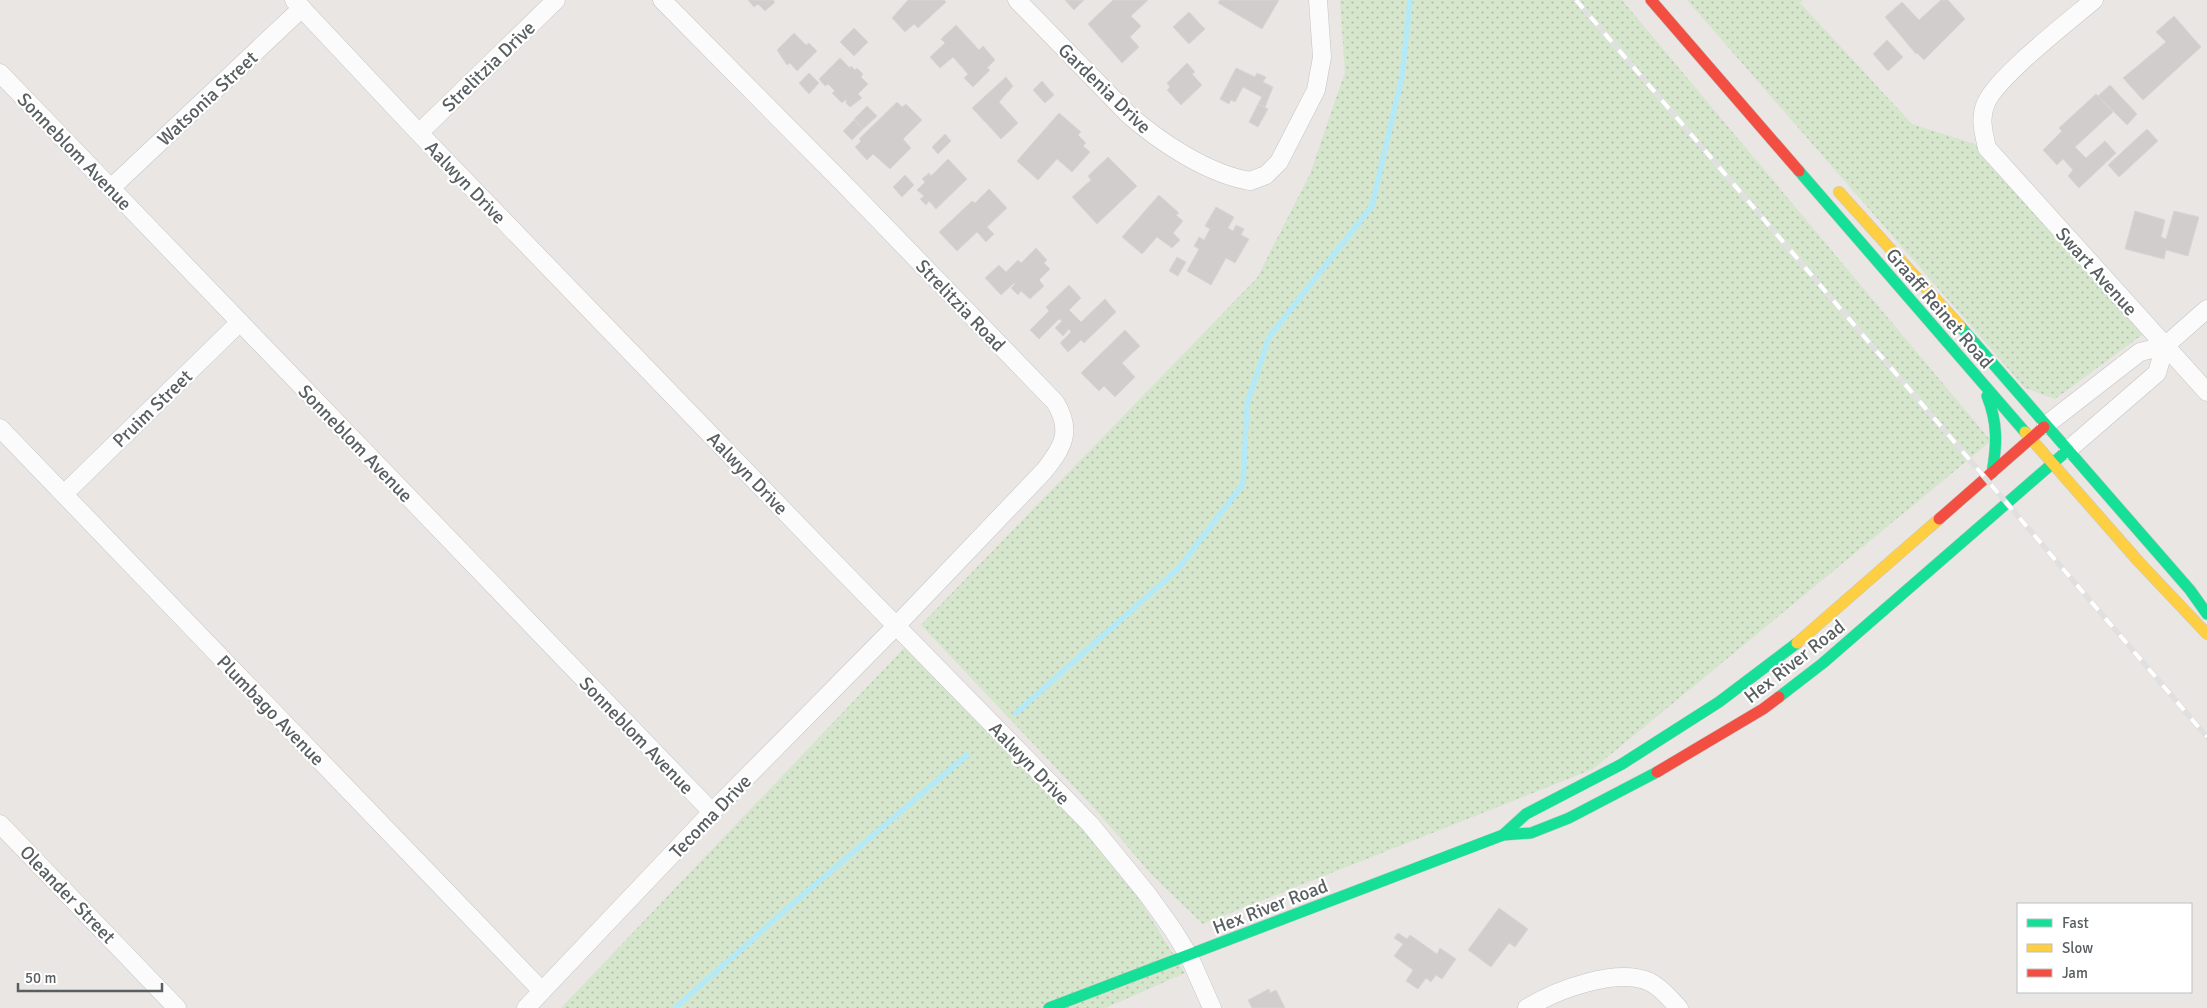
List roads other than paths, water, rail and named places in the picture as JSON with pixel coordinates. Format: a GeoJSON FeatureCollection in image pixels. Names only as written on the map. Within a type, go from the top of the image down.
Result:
{"type":"FeatureCollection","features":[{"type":"Feature","properties":{"kind":"street","name":"Strelitzia Drive"},"geometry":{"type":"LineString","coordinates":[[419,133],[556,0]]}},
{"type":"Feature","properties":{"kind":"street","name":"Strelitzia Road"},"geometry":{"type":"LineString","coordinates":[[662,0],[845,184],[1055,402],[1062,414],[1065,434],[1057,455],[896,626]]}},
{"type":"Feature","properties":{"kind":"street","name":"Gardenia Drive"},"geometry":{"type":"LineString","coordinates":[[1017,0],[1129,115],[1148,131],[1184,153],[1229,176],[1250,182],[1259,180],[1279,162],[1316,90],[1322,57],[1318,0]]}},
{"type":"Feature","properties":{"kind":"street","name":"Graaff Reinet Road"},"geometry":{"type":"LineString","coordinates":[[1651,0],[1979,380],[2121,541],[2207,634]]}},
{"type":"Feature","properties":{"kind":"street"},"geometry":{"type":"LineString","coordinates":[[1658,0],[1734,78]]}},
{"type":"Feature","properties":{"kind":"street","name":"Swart Avenue"},"geometry":{"type":"LineString","coordinates":[[2094,0],[2008,76],[1986,103],[1983,114],[1983,130],[1988,148],[2207,392]]}},
{"type":"Feature","properties":{"kind":"street","name":"Aalwyn Drive"},"geometry":{"type":"LineString","coordinates":[[298,4],[419,133],[1090,824],[1148,895],[1189,956],[1212,1008]]}},
{"type":"Feature","properties":{"kind":"street","name":"Watsonia Street"},"geometry":{"type":"LineString","coordinates":[[111,188],[298,4]]}},
{"type":"Feature","properties":{"kind":"street","name":"Sonneblom Avenue"},"geometry":{"type":"LineString","coordinates":[[0,73],[712,812]]}},
{"type":"Feature","properties":{"kind":"street","name":"Graaff Reinet Road"},"geometry":{"type":"LineString","coordinates":[[1833,185],[2068,450],[2190,590],[2207,614]]}},
{"type":"Feature","properties":{"kind":"street"},"geometry":{"type":"LineString","coordinates":[[2046,426],[2140,352],[2165,346],[2207,309]]}},
{"type":"Feature","properties":{"kind":"street","name":"Pruim Street"},"geometry":{"type":"LineString","coordinates":[[64,494],[240,322]]}},
{"type":"Feature","properties":{"kind":"street"},"geometry":{"type":"LineString","coordinates":[[2068,450],[2157,374],[2165,346]]}},
{"type":"Feature","properties":{"kind":"street"},"geometry":{"type":"LineString","coordinates":[[1979,380],[1995,414],[1998,429],[1997,448],[1992,473]]}},
{"type":"Feature","properties":{"kind":"street","name":"Hex River Road"},"geometry":{"type":"LineString","coordinates":[[1503,835],[1526,814],[1622,764],[1719,702],[1808,634],[2046,426]]}},
{"type":"Feature","properties":{"kind":"street","name":"Plumbago Avenue"},"geometry":{"type":"LineString","coordinates":[[0,428],[542,991]]}},
{"type":"Feature","properties":{"kind":"street","name":"Hex River Road"},"geometry":{"type":"LineString","coordinates":[[1049,1008],[1503,835],[1531,833],[1569,818],[1637,784],[1711,742],[1763,709],[1823,663],[2068,450]]}},
{"type":"Feature","properties":{"kind":"street"},"geometry":{"type":"LineString","coordinates":[[2016,495],[2041,490]]}},
{"type":"Feature","properties":{"kind":"street"},"geometry":{"type":"LineString","coordinates":[[2062,493],[2080,505],[2107,535],[2121,541]]}},
{"type":"Feature","properties":{"kind":"street","name":"Tecoma Drive"},"geometry":{"type":"LineString","coordinates":[[526,1008],[712,812],[896,626]]}},
{"type":"Feature","properties":{"kind":"street","name":"Oleander Street"},"geometry":{"type":"LineString","coordinates":[[0,824],[177,1008]]}},
{"type":"Feature","properties":{"kind":"street"},"geometry":{"type":"LineString","coordinates":[[1527,1008],[1542,999],[1562,991],[1604,979],[1623,977],[1650,983],[1664,992],[1679,1008]]}},
{"type":"Feature","properties":{"kind":"waterway"},"geometry":{"type":"LineString","coordinates":[[1016,713],[1178,569],[1243,484],[1247,404],[1269,337],[1372,206],[1402,76],[1410,0]]}},
{"type":"Feature","properties":{"kind":"waterway"},"geometry":{"type":"LineString","coordinates":[[675,1008],[789,907],[967,755]]}},
{"type":"Feature","properties":{"kind":"railway"},"geometry":{"type":"LineString","coordinates":[[1576,0],[2207,737]]}}]}
